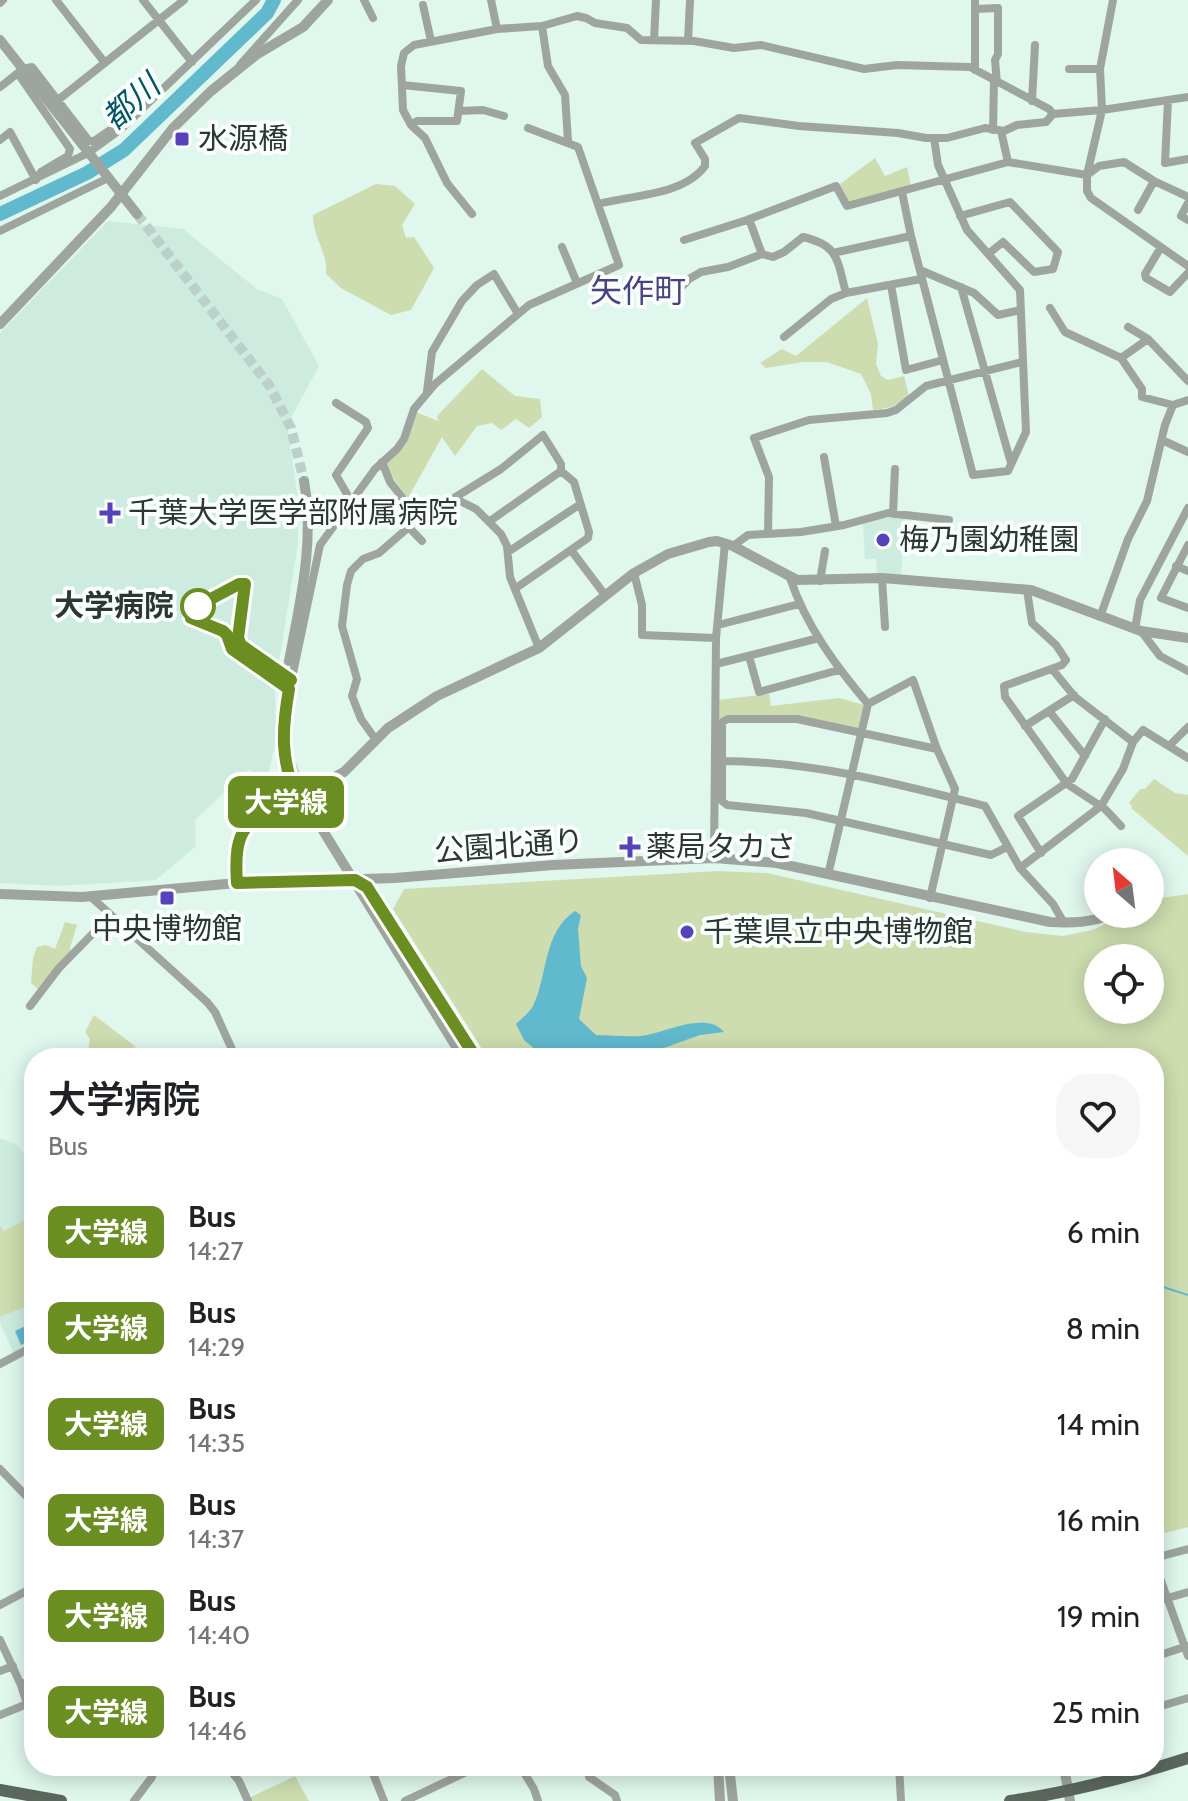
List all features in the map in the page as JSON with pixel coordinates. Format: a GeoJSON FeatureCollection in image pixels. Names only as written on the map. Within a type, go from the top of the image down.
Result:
{"type":"FeatureCollection","features":[{"type":"Feature","properties":{"kind":"main road"},"geometry":{"type":"LineString","coordinates":[[1164,1766],[1188,1758]]}},
{"type":"Feature","properties":{"kind":"main road"},"geometry":{"type":"LineString","coordinates":[[1010,1801],[1069,1796],[1133,1776]]}},
{"type":"Feature","properties":{"kind":"main road"},"geometry":{"type":"LineString","coordinates":[[0,1790],[61,1801]]}},
{"type":"Feature","properties":{"kind":"street"},"geometry":{"type":"LineString","coordinates":[[56,0],[105,63]]}},
{"type":"Feature","properties":{"kind":"street"},"geometry":{"type":"LineString","coordinates":[[143,0],[192,62]]}},
{"type":"Feature","properties":{"kind":"street"},"geometry":{"type":"LineString","coordinates":[[58,100],[184,0]]}},
{"type":"Feature","properties":{"kind":"street"},"geometry":{"type":"LineString","coordinates":[[0,196],[88,153],[134,116],[256,0]]}},
{"type":"Feature","properties":{"kind":"street"},"geometry":{"type":"LineString","coordinates":[[2,318],[122,194],[173,128],[238,69],[298,0]]}},
{"type":"Feature","properties":{"kind":"street"},"geometry":{"type":"LineString","coordinates":[[238,69],[303,27],[328,0]]}},
{"type":"Feature","properties":{"kind":"street"},"geometry":{"type":"LineString","coordinates":[[364,0],[373,18]]}},
{"type":"Feature","properties":{"kind":"street"},"geometry":{"type":"LineString","coordinates":[[491,0],[497,29]]}},
{"type":"Feature","properties":{"kind":"street"},"geometry":{"type":"LineString","coordinates":[[654,40],[656,0]]}},
{"type":"Feature","properties":{"kind":"street"},"geometry":{"type":"LineString","coordinates":[[688,41],[690,0]]}},
{"type":"Feature","properties":{"kind":"street"},"geometry":{"type":"LineString","coordinates":[[1113,0],[1100,69],[1102,110],[1087,175],[1087,191],[1091,198],[1188,266]]}},
{"type":"Feature","properties":{"kind":"street"},"geometry":{"type":"LineString","coordinates":[[975,70],[975,4],[998,8],[998,54],[995,60],[997,130],[1008,162]]}},
{"type":"Feature","properties":{"kind":"street"},"geometry":{"type":"LineString","coordinates":[[423,5],[431,41]]}},
{"type":"Feature","properties":{"kind":"street"},"geometry":{"type":"LineString","coordinates":[[472,214],[447,183],[425,138],[411,125],[403,110],[401,66],[404,53],[414,45],[497,29],[542,26],[577,16],[595,23],[627,28],[641,40],[688,41],[734,48],[761,45],[864,69],[897,65],[970,67],[1053,114]]}},
{"type":"Feature","properties":{"kind":"street"},"geometry":{"type":"LineString","coordinates":[[542,26],[548,66],[565,95],[568,141]]}},
{"type":"Feature","properties":{"kind":"street"},"geometry":{"type":"LineString","coordinates":[[0,40],[137,214]]}},
{"type":"Feature","properties":{"kind":"street"},"geometry":{"type":"LineString","coordinates":[[1032,101],[1035,45]]}},
{"type":"Feature","properties":{"kind":"street"},"geometry":{"type":"LineString","coordinates":[[0,87],[23,69],[32,67],[89,141],[94,141],[127,117],[134,116]]}},
{"type":"Feature","properties":{"kind":"street"},"geometry":{"type":"LineString","coordinates":[[23,69],[21,78],[70,149],[68,156],[41,172],[36,180]]}},
{"type":"Feature","properties":{"kind":"street"},"geometry":{"type":"LineString","coordinates":[[1069,69],[1100,69]]}},
{"type":"Feature","properties":{"kind":"street"},"geometry":{"type":"LineString","coordinates":[[402,85],[461,91],[457,121],[417,121],[411,125]]}},
{"type":"Feature","properties":{"kind":"street"},"geometry":{"type":"LineString","coordinates":[[598,204],[651,193],[690,179],[705,166],[705,159],[695,143],[739,118],[947,138],[985,128],[997,130],[1046,122],[1053,114],[1188,97]]}},
{"type":"Feature","properties":{"kind":"street"},"geometry":{"type":"LineString","coordinates":[[1168,100],[1165,163],[1188,159]]}},
{"type":"Feature","properties":{"kind":"street"},"geometry":{"type":"LineString","coordinates":[[459,111],[483,110],[504,116]]}},
{"type":"Feature","properties":{"kind":"street"},"geometry":{"type":"LineString","coordinates":[[457,1048],[286,770],[283,756],[284,716],[320,545],[351,501],[404,439],[414,409],[427,392],[529,305],[619,265],[581,152],[568,141],[528,128]]}},
{"type":"Feature","properties":{"kind":"street"},"geometry":{"type":"LineString","coordinates":[[0,140],[10,132],[36,180]]}},
{"type":"Feature","properties":{"kind":"street"},"geometry":{"type":"LineString","coordinates":[[902,192],[920,274],[973,475],[1008,471],[1026,432],[1020,290],[967,230],[938,165],[934,138]]}},
{"type":"Feature","properties":{"kind":"street"},"geometry":{"type":"LineString","coordinates":[[684,240],[836,186],[847,206],[1008,162],[1087,175],[1099,166],[1124,162],[1188,200],[1181,216],[1188,220]]}},
{"type":"Feature","properties":{"kind":"street"},"geometry":{"type":"LineString","coordinates":[[0,231],[108,178]]}},
{"type":"Feature","properties":{"kind":"street"},"geometry":{"type":"LineString","coordinates":[[1138,210],[1154,181]]}},
{"type":"Feature","properties":{"kind":"street"},"geometry":{"type":"LineString","coordinates":[[960,216],[1010,202],[1058,252],[1053,269],[1034,272],[1003,242],[988,254]]}},
{"type":"Feature","properties":{"kind":"street"},"geometry":{"type":"LineString","coordinates":[[749,219],[762,254]]}},
{"type":"Feature","properties":{"kind":"street"},"geometry":{"type":"LineString","coordinates":[[833,253],[911,236]]}},
{"type":"Feature","properties":{"kind":"street"},"geometry":{"type":"LineString","coordinates":[[677,292],[701,272],[728,267],[762,254],[773,257],[803,237],[823,242],[833,253],[846,293]]}},
{"type":"Feature","properties":{"kind":"street"},"geometry":{"type":"LineString","coordinates":[[562,247],[577,283]]}},
{"type":"Feature","properties":{"kind":"street"},"geometry":{"type":"LineString","coordinates":[[1161,247],[1145,274],[1146,278],[1170,292],[1188,273]]}},
{"type":"Feature","properties":{"kind":"street"},"geometry":{"type":"LineString","coordinates":[[427,392],[432,352],[462,301],[477,285],[494,274],[518,314]]}},
{"type":"Feature","properties":{"kind":"street"},"geometry":{"type":"LineString","coordinates":[[784,337],[831,299],[846,293],[891,285],[920,274],[961,287],[989,304],[998,315],[1021,310]]}},
{"type":"Feature","properties":{"kind":"street"},"geometry":{"type":"LineString","coordinates":[[891,285],[906,370],[943,360]]}},
{"type":"Feature","properties":{"kind":"street"},"geometry":{"type":"LineString","coordinates":[[961,287],[1011,464]]}},
{"type":"Feature","properties":{"kind":"street"},"geometry":{"type":"LineString","coordinates":[[1050,308],[1065,332],[1121,358],[1142,389],[1142,397],[1173,405],[1188,400]]}},
{"type":"Feature","properties":{"kind":"street"},"geometry":{"type":"LineString","coordinates":[[1128,327],[1148,339],[1188,381]]}},
{"type":"Feature","properties":{"kind":"street"},"geometry":{"type":"LineString","coordinates":[[1121,358],[1148,339]]}},
{"type":"Feature","properties":{"kind":"street"},"geometry":{"type":"LineString","coordinates":[[768,533],[769,477],[754,438],[809,420],[887,413],[896,410],[926,386],[1022,362]]}},
{"type":"Feature","properties":{"kind":"street"},"geometry":{"type":"LineString","coordinates":[[336,403],[366,422],[368,428],[336,475],[351,501]]}},
{"type":"Feature","properties":{"kind":"street"},"geometry":{"type":"LineString","coordinates":[[1100,617],[1128,539],[1147,501],[1165,425],[1173,405]]}},
{"type":"Feature","properties":{"kind":"street"},"geometry":{"type":"LineString","coordinates":[[516,588],[588,538],[589,532],[574,482],[561,471],[561,464],[543,435],[501,469],[454,498],[476,509],[501,534],[508,552],[510,577],[539,648]]}},
{"type":"Feature","properties":{"kind":"street"},"geometry":{"type":"LineString","coordinates":[[1162,440],[1188,452]]}},
{"type":"Feature","properties":{"kind":"street"},"geometry":{"type":"LineString","coordinates":[[824,457],[836,526]]}},
{"type":"Feature","properties":{"kind":"street"},"geometry":{"type":"LineString","coordinates":[[382,462],[390,482],[402,497],[390,508],[422,541]]}},
{"type":"Feature","properties":{"kind":"street"},"geometry":{"type":"LineString","coordinates":[[893,514],[895,469]]}},
{"type":"Feature","properties":{"kind":"street"},"geometry":{"type":"LineString","coordinates":[[490,521],[561,471]]}},
{"type":"Feature","properties":{"kind":"street"},"geometry":{"type":"LineString","coordinates":[[289,661],[308,549],[309,513],[304,481]]}},
{"type":"Feature","properties":{"kind":"street"},"geometry":{"type":"LineString","coordinates":[[508,552],[579,505]]}},
{"type":"Feature","properties":{"kind":"street"},"geometry":{"type":"LineString","coordinates":[[1188,508],[1140,600],[1138,630],[1160,656],[1188,671]]}},
{"type":"Feature","properties":{"kind":"street"},"geometry":{"type":"LineString","coordinates":[[729,544],[748,535],[801,532],[893,514],[949,520]]}},
{"type":"Feature","properties":{"kind":"street"},"geometry":{"type":"LineString","coordinates":[[376,740],[361,719],[352,696],[357,679],[342,626],[347,585],[351,571],[363,559],[379,553],[410,526]]}},
{"type":"Feature","properties":{"kind":"street"},"geometry":{"type":"LineString","coordinates":[[237,883],[235,856],[243,830],[261,815],[302,800],[344,772],[388,728],[437,696],[539,648],[634,573],[668,554],[692,546],[717,541],[729,544],[790,578],[820,581],[882,578],[1027,590],[1138,630],[1188,638]]}},
{"type":"Feature","properties":{"kind":"street"},"geometry":{"type":"LineString","coordinates":[[714,858],[716,638],[729,544]]}},
{"type":"Feature","properties":{"kind":"street"},"geometry":{"type":"LineString","coordinates":[[1188,545],[1161,598],[1188,608]]}},
{"type":"Feature","properties":{"kind":"street"},"geometry":{"type":"LineString","coordinates":[[571,550],[605,595]]}},
{"type":"Feature","properties":{"kind":"street"},"geometry":{"type":"LineString","coordinates":[[820,581],[825,551]]}},
{"type":"Feature","properties":{"kind":"street"},"geometry":{"type":"LineString","coordinates":[[1176,566],[1188,571]]}},
{"type":"Feature","properties":{"kind":"street"},"geometry":{"type":"LineString","coordinates":[[634,573],[642,605],[642,635],[716,638]]}},
{"type":"Feature","properties":{"kind":"street"},"geometry":{"type":"LineString","coordinates":[[790,578],[799,604],[819,638],[839,670],[868,704]]}},
{"type":"Feature","properties":{"kind":"street"},"geometry":{"type":"LineString","coordinates":[[882,578],[885,627]]}},
{"type":"Feature","properties":{"kind":"street"},"geometry":{"type":"LineString","coordinates":[[1027,590],[1032,623],[1056,645],[1066,660],[1062,665],[1004,686],[1005,697],[1067,784],[1101,806],[1121,826]]}},
{"type":"Feature","properties":{"kind":"street"},"geometry":{"type":"LineString","coordinates":[[718,625],[799,604]]}},
{"type":"Feature","properties":{"kind":"street"},"geometry":{"type":"LineString","coordinates":[[716,664],[819,638]]}},
{"type":"Feature","properties":{"kind":"street"},"geometry":{"type":"LineString","coordinates":[[749,656],[759,692],[839,670]]}},
{"type":"Feature","properties":{"kind":"street"},"geometry":{"type":"LineString","coordinates":[[1052,669],[1074,695],[1133,742]]}},
{"type":"Feature","properties":{"kind":"street"},"geometry":{"type":"LineString","coordinates":[[828,875],[868,704],[913,680],[937,749],[955,789],[930,898]]}},
{"type":"Feature","properties":{"kind":"street"},"geometry":{"type":"LineString","coordinates":[[1025,726],[1074,695]]}},
{"type":"Feature","properties":{"kind":"street"},"geometry":{"type":"LineString","coordinates":[[1049,711],[1085,756]]}},
{"type":"Feature","properties":{"kind":"street"},"geometry":{"type":"LineString","coordinates":[[937,749],[797,719],[728,719],[722,722],[722,801],[727,805],[783,809],[991,855],[1007,847]]}},
{"type":"Feature","properties":{"kind":"street"},"geometry":{"type":"LineString","coordinates":[[1041,853],[1018,816],[1067,784],[1105,719]]}},
{"type":"Feature","properties":{"kind":"street"},"geometry":{"type":"LineString","coordinates":[[1169,746],[1188,727]]}},
{"type":"Feature","properties":{"kind":"street"},"geometry":{"type":"LineString","coordinates":[[1020,868],[1101,806],[1123,769],[1133,742],[1143,730],[1188,758]]}},
{"type":"Feature","properties":{"kind":"street"},"geometry":{"type":"LineString","coordinates":[[722,761],[787,764],[851,774],[985,806],[1020,868],[1053,904],[1064,923]]}},
{"type":"Feature","properties":{"kind":"street","name":"公園北通り"},"geometry":{"type":"LineString","coordinates":[[0,894],[90,896],[237,883],[355,880],[553,865],[714,858],[777,863],[1036,920],[1084,921]]}},
{"type":"Feature","properties":{"kind":"street"},"geometry":{"type":"LineString","coordinates":[[355,880],[367,887],[470,1048]]}},
{"type":"Feature","properties":{"kind":"street"},"geometry":{"type":"LineString","coordinates":[[90,896],[207,1002],[231,1048]]}},
{"type":"Feature","properties":{"kind":"street"},"geometry":{"type":"LineString","coordinates":[[30,1006],[59,968],[111,915]]}},
{"type":"Feature","properties":{"kind":"street"},"geometry":{"type":"LineString","coordinates":[[0,1364],[24,1351]]}},
{"type":"Feature","properties":{"kind":"street"},"geometry":{"type":"LineString","coordinates":[[0,1469],[24,1494]]}},
{"type":"Feature","properties":{"kind":"street"},"geometry":{"type":"LineString","coordinates":[[1164,1556],[1188,1549]]}},
{"type":"Feature","properties":{"kind":"street"},"geometry":{"type":"LineString","coordinates":[[1164,1588],[1187,1650],[1164,1655]]}},
{"type":"Feature","properties":{"kind":"street"},"geometry":{"type":"LineString","coordinates":[[0,1605],[24,1592]]}},
{"type":"Feature","properties":{"kind":"street"},"geometry":{"type":"LineString","coordinates":[[1164,1598],[1188,1592]]}},
{"type":"Feature","properties":{"kind":"street"},"geometry":{"type":"LineString","coordinates":[[0,1640],[24,1694]]}},
{"type":"Feature","properties":{"kind":"street"},"geometry":{"type":"LineString","coordinates":[[0,1671],[13,1666]]}},
{"type":"Feature","properties":{"kind":"street"},"geometry":{"type":"LineString","coordinates":[[1164,1705],[1188,1698]]}},
{"type":"Feature","properties":{"kind":"street"},"geometry":{"type":"LineString","coordinates":[[0,1715],[24,1705]]}},
{"type":"Feature","properties":{"kind":"street"},"geometry":{"type":"LineString","coordinates":[[134,1801],[152,1776]]}},
{"type":"Feature","properties":{"kind":"street"},"geometry":{"type":"LineString","coordinates":[[235,1776],[248,1801]]}},
{"type":"Feature","properties":{"kind":"street"},"geometry":{"type":"LineString","coordinates":[[374,1776],[384,1801]]}},
{"type":"Feature","properties":{"kind":"street"},"geometry":{"type":"LineString","coordinates":[[405,1801],[458,1776]]}},
{"type":"Feature","properties":{"kind":"street"},"geometry":{"type":"LineString","coordinates":[[526,1776],[538,1801]]}},
{"type":"Feature","properties":{"kind":"street"},"geometry":{"type":"LineString","coordinates":[[589,1776],[615,1795],[617,1801]]}},
{"type":"Feature","properties":{"kind":"street"},"geometry":{"type":"LineString","coordinates":[[719,1776],[720,1801]]}},
{"type":"Feature","properties":{"kind":"street"},"geometry":{"type":"LineString","coordinates":[[730,1776],[733,1801]]}},
{"type":"Feature","properties":{"kind":"street"},"geometry":{"type":"LineString","coordinates":[[900,1776],[901,1801]]}},
{"type":"Feature","properties":{"kind":"street"},"geometry":{"type":"LineString","coordinates":[[1066,1776],[1069,1796]]}},
{"type":"Feature","properties":{"kind":"shaded area"},"geometry":{"type":"Polygon","coordinates":[[[108,221],[183,229],[257,289],[282,299],[319,366],[287,425],[297,492],[298,543],[275,687],[276,739],[267,779],[248,770],[195,820],[196,846],[156,880],[59,886],[0,883],[0,333],[108,221]]]}},
{"type":"Feature","properties":{"kind":"shaded area","name":"梅乃園幼稚園"},"geometry":{"type":"Polygon","coordinates":[[[905,518],[901,575],[877,574],[876,559],[865,559],[863,522],[905,518]]]}},
{"type":"Feature","properties":{"kind":"shaded area"},"geometry":{"type":"Polygon","coordinates":[[[0,1138],[16,1144],[24,1153],[24,1349],[14,1354],[0,1323],[0,1138]]]}},
{"type":"Feature","properties":{"kind":"green space"},"geometry":{"type":"Polygon","coordinates":[[[875,158],[885,176],[907,167],[911,187],[852,202],[848,200],[840,184],[875,158]]]}},
{"type":"Feature","properties":{"kind":"green space"},"geometry":{"type":"Polygon","coordinates":[[[376,184],[395,186],[415,204],[402,225],[406,238],[414,237],[434,268],[411,310],[391,315],[341,288],[326,274],[325,258],[313,215],[376,184]]]}},
{"type":"Feature","properties":{"kind":"green space"},"geometry":{"type":"Polygon","coordinates":[[[867,298],[878,344],[876,364],[881,376],[888,380],[904,376],[909,396],[892,407],[873,410],[871,394],[861,374],[827,362],[766,368],[760,363],[782,349],[796,356],[867,298]]]}},
{"type":"Feature","properties":{"kind":"green space"},"geometry":{"type":"Polygon","coordinates":[[[482,369],[515,396],[540,399],[542,417],[529,428],[516,419],[501,430],[492,423],[477,426],[455,456],[442,437],[408,498],[391,475],[386,461],[416,412],[438,421],[437,416],[482,369]]]}},
{"type":"Feature","properties":{"kind":"green space"},"geometry":{"type":"Polygon","coordinates":[[[769,694],[771,706],[839,698],[864,705],[858,729],[766,715],[717,718],[717,700],[769,694]]]}},
{"type":"Feature","properties":{"kind":"green space"},"geometry":{"type":"Polygon","coordinates":[[[1154,779],[1175,793],[1188,795],[1188,856],[1131,808],[1129,803],[1140,789],[1145,789],[1154,779]]]}},
{"type":"Feature","properties":{"kind":"green space"},"geometry":{"type":"Polygon","coordinates":[[[718,871],[767,873],[1026,932],[1063,936],[1097,928],[1164,928],[1164,898],[1188,894],[1188,1527],[1164,1533],[1164,1048],[482,1048],[393,909],[404,889],[718,871]]]}},
{"type":"Feature","properties":{"kind":"green space"},"geometry":{"type":"Polygon","coordinates":[[[65,922],[77,925],[70,948],[73,954],[39,990],[31,983],[37,947],[46,945],[55,949],[65,922]]]}},
{"type":"Feature","properties":{"kind":"green space"},"geometry":{"type":"Polygon","coordinates":[[[94,1015],[136,1047],[88,1048],[90,1039],[85,1032],[94,1015]]]}},
{"type":"Feature","properties":{"kind":"green space"},"geometry":{"type":"Polygon","coordinates":[[[24,1220],[24,1307],[0,1317],[0,1226],[4,1231],[24,1220]]]}},
{"type":"Feature","properties":{"kind":"green space"},"geometry":{"type":"Polygon","coordinates":[[[295,1776],[309,1801],[250,1801],[249,1798],[295,1776]]]}},
{"type":"Feature","properties":{"kind":"water"},"geometry":{"type":"Polygon","coordinates":[[[575,911],[581,915],[578,929],[581,966],[587,978],[579,1019],[596,1035],[641,1036],[696,1023],[707,1023],[724,1032],[700,1035],[664,1048],[533,1048],[524,1040],[516,1024],[533,1006],[552,942],[565,920],[575,911]]]}},
{"type":"Feature","properties":{"kind":"water"},"geometry":{"type":"Polygon","coordinates":[[[24,1327],[24,1344],[21,1345],[15,1331],[24,1327]]]}},
{"type":"Feature","properties":{"kind":"waterway","name":"都川"},"geometry":{"type":"LineString","coordinates":[[0,214],[87,173],[124,150],[267,13],[274,0]]}},
{"type":"Feature","properties":{"kind":"waterway"},"geometry":{"type":"LineString","coordinates":[[1164,1287],[1188,1295]]}},
{"type":"Feature","properties":{"kind":"tunnel"},"geometry":{"type":"LineString","coordinates":[[137,214],[269,385],[291,428],[304,481]]}},
{"type":"Feature","properties":{"kind":"tunnel"},"geometry":{"type":"LineString","coordinates":[[286,695],[289,661]]}},
{"type":"Feature","properties":{"kind":"tunnel"},"geometry":{"type":"LineString","coordinates":[[286,735],[289,759],[305,800]]}},
{"type":"Feature","properties":{"kind":"bus line","name":"大学線"},"geometry":{"type":"LineString","coordinates":[[291,680],[241,645],[238,638],[245,584],[239,584],[192,609],[191,618],[223,631],[232,649],[289,689],[284,716],[283,756],[297,797],[261,815],[243,830],[235,856],[237,883],[355,880],[367,887],[470,1048]]}},
{"type":"Feature","properties":{"kind":"place","name":"水源橋"},"geometry":{"type":"Point","coordinates":[182,139]}},
{"type":"Feature","properties":{"kind":"place","name":"千葉大学医学部附属病院"},"geometry":{"type":"Point","coordinates":[110,513]}},
{"type":"Feature","properties":{"kind":"place","name":"梅乃園幼稚園"},"geometry":{"type":"Point","coordinates":[883,540]}},
{"type":"Feature","properties":{"kind":"place","name":"大学病院"},"geometry":{"type":"Point","coordinates":[198,606]}},
{"type":"Feature","properties":{"kind":"place","name":"薬局タカさ"},"geometry":{"type":"Point","coordinates":[630,847]}},
{"type":"Feature","properties":{"kind":"place","name":"中央博物館"},"geometry":{"type":"Point","coordinates":[167,898]}},
{"type":"Feature","properties":{"kind":"place","name":"千葉県立中央博物館"},"geometry":{"type":"Point","coordinates":[687,932]}},
{"type":"Feature","properties":{"kind":"district","name":"矢作町"},"geometry":{"type":"Point","coordinates":[638,291]}}]}
